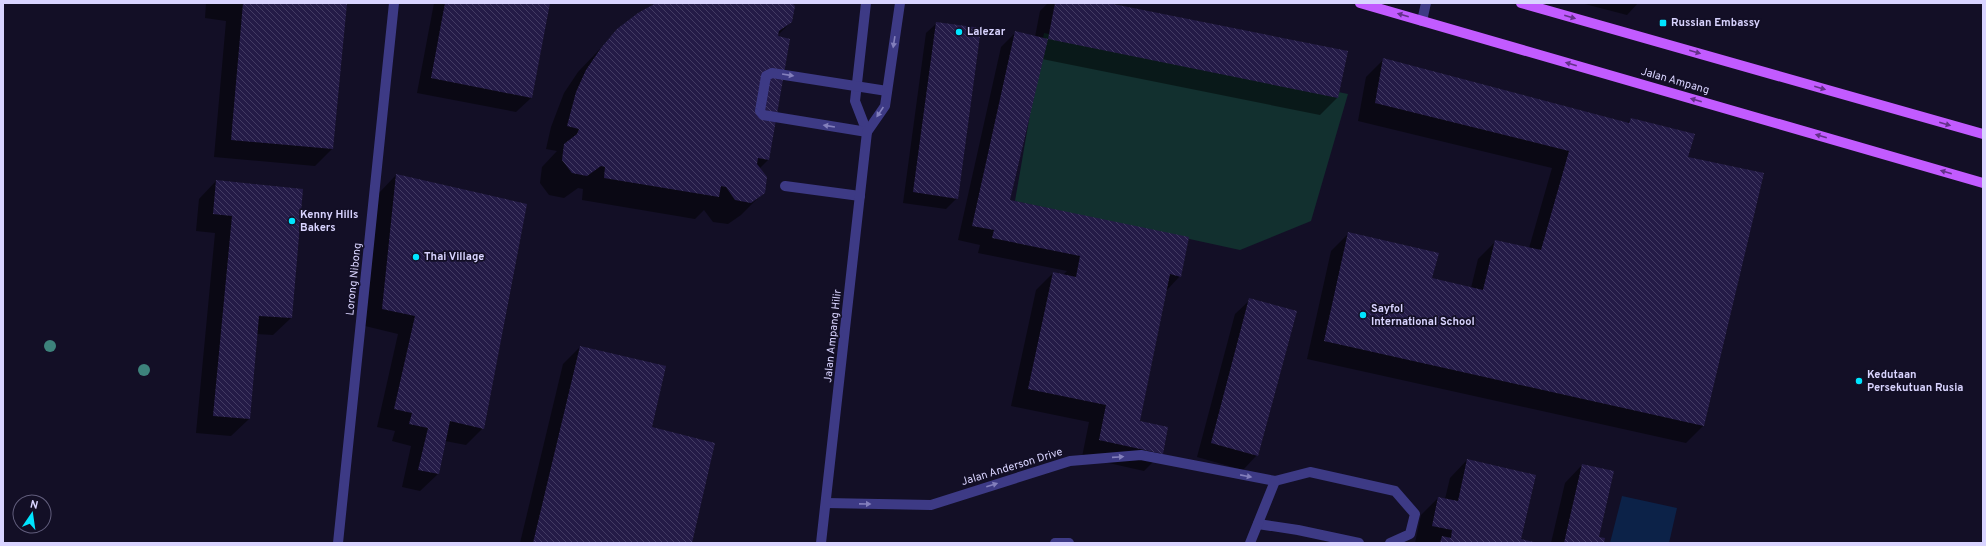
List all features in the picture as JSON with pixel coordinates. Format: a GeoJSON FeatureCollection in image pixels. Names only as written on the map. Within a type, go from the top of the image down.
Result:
{"type":"FeatureCollection","features":[{"type":"Feature","properties":{"kind":"main road","name":"Jalan Ampang"},"geometry":{"type":"LineString","coordinates":[[1360,3],[1983,182]]}},
{"type":"Feature","properties":{"kind":"main road"},"geometry":{"type":"LineString","coordinates":[[1521,3],[1533,5],[1983,134]]}},
{"type":"Feature","properties":{"kind":"street","name":"Lorong Nibong"},"geometry":{"type":"LineString","coordinates":[[338,543],[340,509],[349,438],[394,3]]}},
{"type":"Feature","properties":{"kind":"street","name":"Jalan Ampang Hilir"},"geometry":{"type":"LineString","coordinates":[[866,3],[854,101],[867,132]]}},
{"type":"Feature","properties":{"kind":"street","name":"Jalan Ampang Hilir"},"geometry":{"type":"LineString","coordinates":[[821,543],[867,132],[885,106],[900,3]]}},
{"type":"Feature","properties":{"kind":"street"},"geometry":{"type":"LineString","coordinates":[[1422,21],[1426,3]]}},
{"type":"Feature","properties":{"kind":"street"},"geometry":{"type":"LineString","coordinates":[[867,132],[763,115],[760,111],[766,76],[772,73],[887,90]]}},
{"type":"Feature","properties":{"kind":"street"},"geometry":{"type":"LineString","coordinates":[[785,186],[860,196]]}},
{"type":"Feature","properties":{"kind":"street","name":"Jalan Anderson Drive"},"geometry":{"type":"LineString","coordinates":[[826,503],[931,505],[1070,461],[1141,456],[1275,481]]}},
{"type":"Feature","properties":{"kind":"street"},"geometry":{"type":"LineString","coordinates":[[1250,543],[1275,481],[1310,472],[1395,491],[1415,514],[1410,534],[1390,543]]}},
{"type":"Feature","properties":{"kind":"street"},"geometry":{"type":"LineString","coordinates":[[1258,524],[1359,543]]}},
{"type":"Feature","properties":{"kind":"street"},"geometry":{"type":"LineString","coordinates":[[1055,543],[1069,543]]}},
{"type":"Feature","properties":{"kind":"green space"},"geometry":{"type":"Polygon","coordinates":[[[1044,33],[1348,94],[1311,221],[1240,250],[1015,201],[1044,33]]]}},
{"type":"Feature","properties":{"kind":"water"},"geometry":{"type":"Polygon","coordinates":[[[1622,496],[1677,508],[1669,543],[1610,543],[1622,496]]]}},
{"type":"Feature","properties":{"kind":"building"},"geometry":{"type":"Polygon","coordinates":[[[243,3],[347,3],[333,149],[231,140],[243,3]]]}},
{"type":"Feature","properties":{"kind":"building"},"geometry":{"type":"Polygon","coordinates":[[[445,3],[550,3],[532,98],[431,78],[445,3]]]}},
{"type":"Feature","properties":{"kind":"building"},"geometry":{"type":"Polygon","coordinates":[[[656,3],[792,3],[795,6],[792,22],[779,31],[778,36],[790,39],[769,160],[758,158],[757,164],[767,177],[765,193],[751,203],[735,200],[726,187],[721,186],[719,197],[604,178],[605,167],[601,166],[587,176],[572,173],[562,160],[564,144],[577,134],[579,129],[567,126],[576,92],[586,70],[601,48],[617,29],[638,13],[656,3]]]}},
{"type":"Feature","properties":{"kind":"building"},"geometry":{"type":"Polygon","coordinates":[[[1055,3],[1108,3],[1348,51],[1338,98],[1048,39],[1055,3]]]}},
{"type":"Feature","properties":{"kind":"building"},"geometry":{"type":"Polygon","coordinates":[[[936,22],[981,28],[958,199],[913,192],[936,22]]]}},
{"type":"Feature","properties":{"kind":"building"},"geometry":{"type":"Polygon","coordinates":[[[1015,31],[1048,39],[1010,200],[1189,237],[1181,277],[1170,274],[1140,421],[1168,427],[1163,454],[1099,440],[1106,405],[1028,389],[1053,272],[1076,277],[1080,256],[992,238],[994,230],[972,226],[1015,31]]]}},
{"type":"Feature","properties":{"kind":"building"},"geometry":{"type":"Polygon","coordinates":[[[1383,58],[1629,123],[1631,118],[1695,134],[1688,157],[1764,173],[1704,426],[1324,341],[1348,232],[1439,253],[1432,278],[1483,290],[1495,240],[1541,250],[1569,151],[1375,103],[1383,58]]]}},
{"type":"Feature","properties":{"kind":"building"},"geometry":{"type":"Polygon","coordinates":[[[396,174],[527,204],[484,429],[450,421],[439,474],[418,470],[428,428],[409,424],[412,413],[394,409],[415,316],[382,309],[396,174]]]}},
{"type":"Feature","properties":{"kind":"building"},"geometry":{"type":"Polygon","coordinates":[[[216,180],[303,189],[292,318],[259,316],[250,419],[213,416],[232,216],[213,214],[216,180]]]}},
{"type":"Feature","properties":{"kind":"building"},"geometry":{"type":"Polygon","coordinates":[[[1249,298],[1297,311],[1258,456],[1211,443],[1249,298]]]}},
{"type":"Feature","properties":{"kind":"building"},"geometry":{"type":"Polygon","coordinates":[[[580,346],[666,366],[652,427],[715,443],[692,543],[533,543],[580,346]]]}},
{"type":"Feature","properties":{"kind":"building"},"geometry":{"type":"Polygon","coordinates":[[[1467,459],[1536,475],[1521,539],[1534,543],[1440,543],[1442,536],[1451,538],[1452,530],[1432,526],[1438,497],[1458,501],[1467,459]]]}},
{"type":"Feature","properties":{"kind":"building"},"geometry":{"type":"Polygon","coordinates":[[[1582,464],[1614,471],[1599,537],[1605,538],[1604,543],[1564,543],[1582,464]]]}},
{"type":"Feature","properties":{"kind":"place","name":"Russian Embassy"},"geometry":{"type":"Point","coordinates":[1663,23]}},
{"type":"Feature","properties":{"kind":"place","name":"Lalezar"},"geometry":{"type":"Point","coordinates":[959,32]}},
{"type":"Feature","properties":{"kind":"place","name":"Kenny Hills Bakers"},"geometry":{"type":"Point","coordinates":[292,221]}},
{"type":"Feature","properties":{"kind":"place","name":"Thai Village"},"geometry":{"type":"Point","coordinates":[416,257]}},
{"type":"Feature","properties":{"kind":"place","name":"Sayfol International School"},"geometry":{"type":"Point","coordinates":[1363,315]}},
{"type":"Feature","properties":{"kind":"place","name":"Kedutaan Persekutuan Rusia"},"geometry":{"type":"Point","coordinates":[1859,381]}}]}
